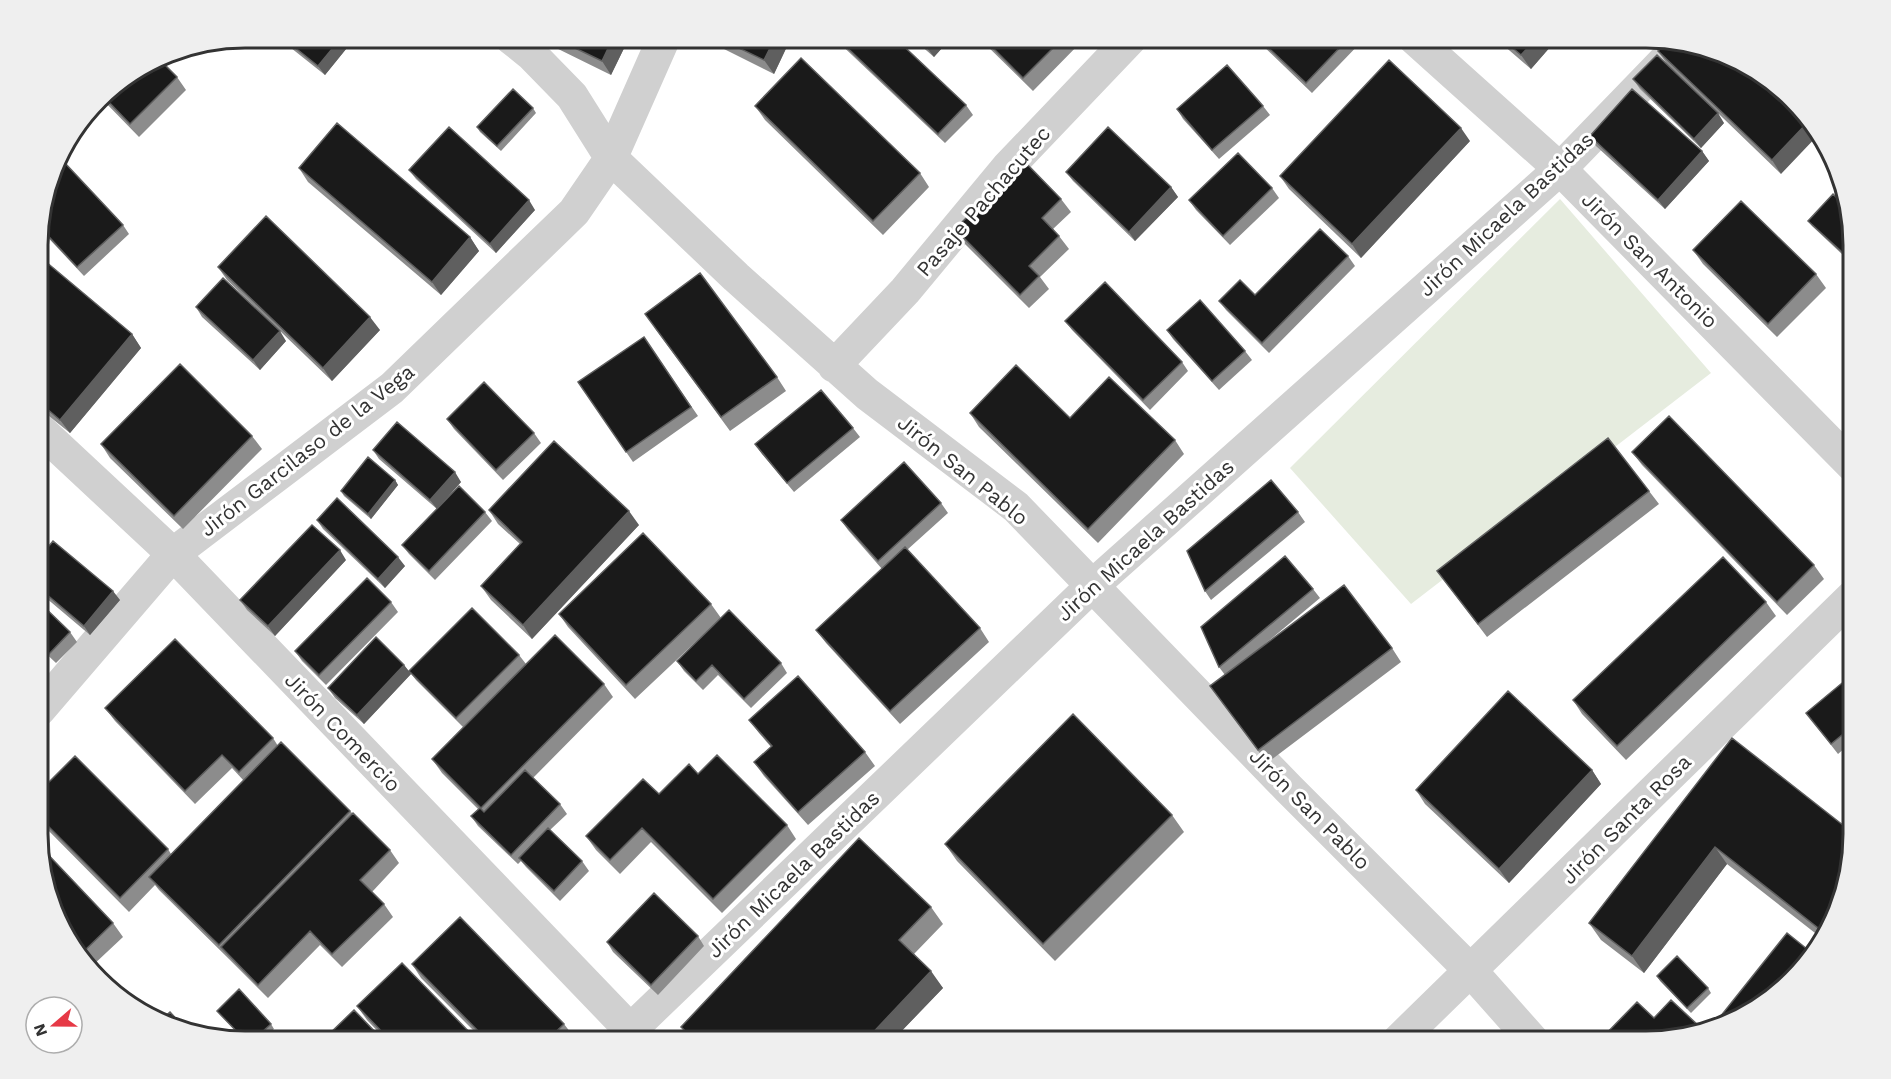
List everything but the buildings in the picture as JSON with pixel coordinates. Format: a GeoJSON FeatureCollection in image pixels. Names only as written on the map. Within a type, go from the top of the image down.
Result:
{"type":"FeatureCollection","features":[{"type":"Feature","properties":{"kind":"street","name":"Jirón San Pablo"},"geometry":{"type":"LineString","coordinates":[[524,48],[572,96],[611,158],[834,366],[1016,507],[1091,586],[1472,971],[1524,1031]]}},
{"type":"Feature","properties":{"kind":"street","name":"Jirón Garcilaso de la Vega"},"geometry":{"type":"LineString","coordinates":[[48,700],[173,554],[392,388],[574,212],[611,158],[660,48]]}},
{"type":"Feature","properties":{"kind":"street","name":"Pasaje Pachacutec"},"geometry":{"type":"LineString","coordinates":[[834,366],[905,291],[1007,168],[1121,48]]}},
{"type":"Feature","properties":{"kind":"street","name":"Jirón San Antonio"},"geometry":{"type":"LineString","coordinates":[[1425,48],[1560,169],[1843,456]]}},
{"type":"Feature","properties":{"kind":"street","name":"Jirón Micaela Bastidas"},"geometry":{"type":"LineString","coordinates":[[637,1031],[1091,586],[1560,169],[1674,50]]}},
{"type":"Feature","properties":{"kind":"street","name":"Jirón Comercio"},"geometry":{"type":"LineString","coordinates":[[48,437],[173,554],[623,1031]]}},
{"type":"Feature","properties":{"kind":"street","name":"Jirón Santa Rosa"},"geometry":{"type":"LineString","coordinates":[[1409,1031],[1843,606]]}},
{"type":"Feature","properties":{"kind":"shaded area"},"geometry":{"type":"Polygon","coordinates":[[[1560,199],[1711,373],[1411,604],[1290,468],[1560,199]]]}}]}
